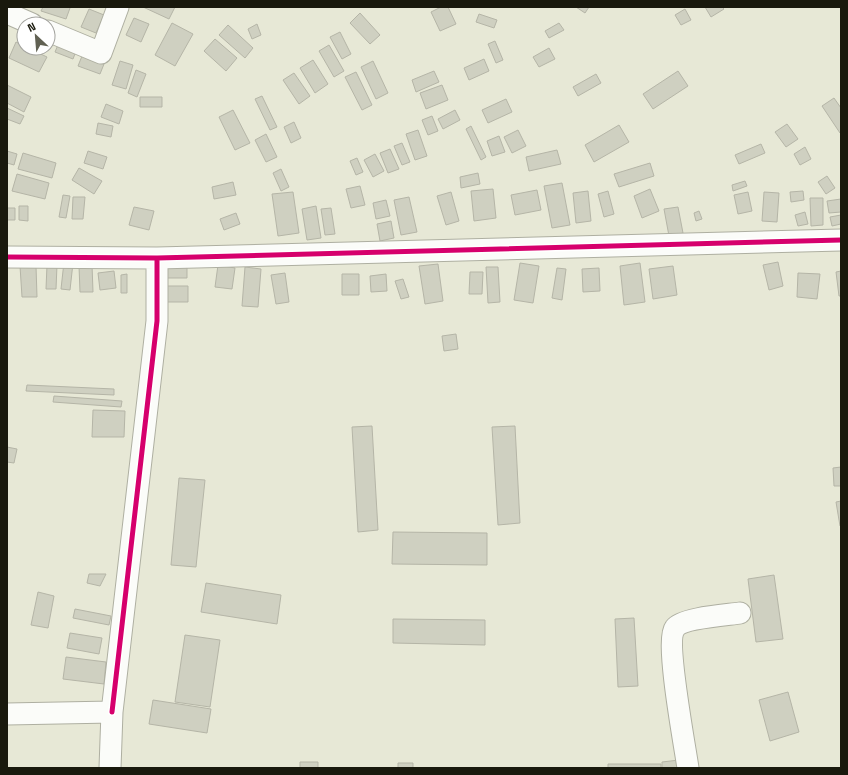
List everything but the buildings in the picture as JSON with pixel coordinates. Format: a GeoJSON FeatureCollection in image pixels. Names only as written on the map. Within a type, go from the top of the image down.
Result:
{"type":"FeatureCollection","features":[{"type":"Feature","properties":{"kind":"street"},"geometry":{"type":"LineString","coordinates":[[56,34],[101,53],[118,7]]}},
{"type":"Feature","properties":{"kind":"street"},"geometry":{"type":"LineString","coordinates":[[7,257],[157,258],[841,240]]}},
{"type":"Feature","properties":{"kind":"street"},"geometry":{"type":"LineString","coordinates":[[110,768],[112,712],[157,321],[157,258]]}},
{"type":"Feature","properties":{"kind":"street"},"geometry":{"type":"LineString","coordinates":[[688,768],[674,674],[672,634],[675,628],[681,624],[706,618],[740,613]]}},
{"type":"Feature","properties":{"kind":"street"},"geometry":{"type":"LineString","coordinates":[[7,714],[112,712]]}},
{"type":"Feature","properties":{"kind":"cycle path"},"geometry":{"type":"LineString","coordinates":[[7,257],[157,258],[841,240]]}},
{"type":"Feature","properties":{"kind":"cycle path"},"geometry":{"type":"LineString","coordinates":[[112,712],[157,321],[157,258]]}}]}
